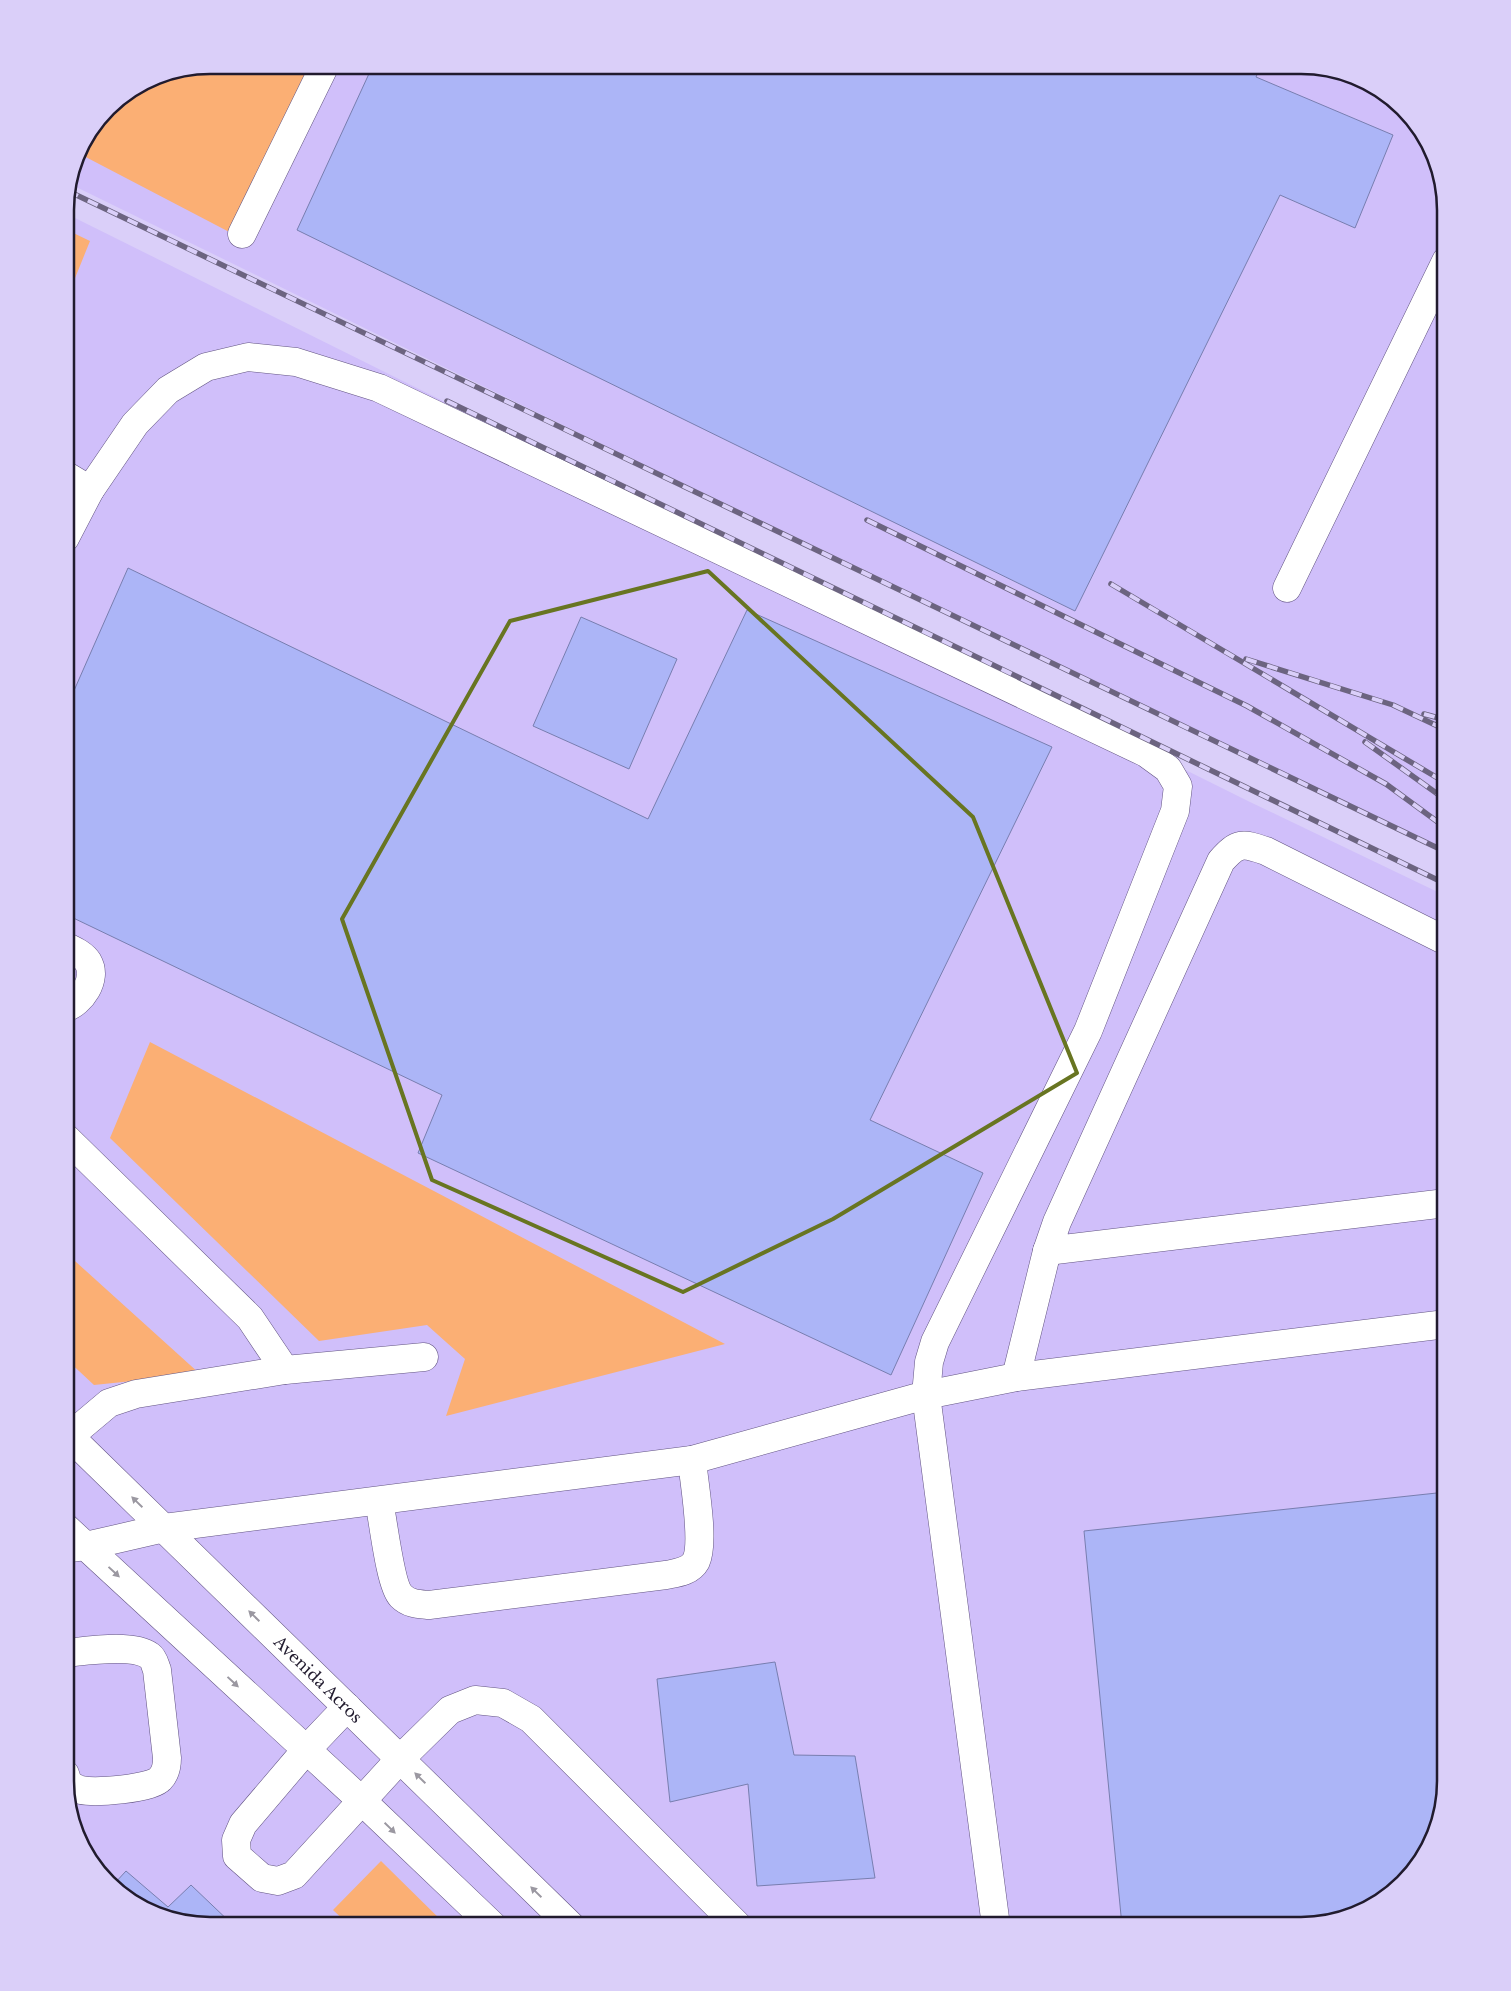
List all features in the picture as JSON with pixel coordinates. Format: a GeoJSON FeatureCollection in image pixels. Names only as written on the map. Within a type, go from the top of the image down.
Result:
{"type":"FeatureCollection","features":[{"type":"Feature","properties":{"kind":"street"},"geometry":{"type":"LineString","coordinates":[[242,234],[321,74]]}},
{"type":"Feature","properties":{"kind":"street"},"geometry":{"type":"LineString","coordinates":[[1287,588],[1437,280]]}},
{"type":"Feature","properties":{"kind":"street"},"geometry":{"type":"LineString","coordinates":[[74,521],[90,490],[135,424],[168,390],[206,367],[248,357],[296,362],[379,388],[1146,754],[1168,769],[1178,786],[1175,811],[1088,1031],[935,1342],[929,1362],[926,1395],[995,1917]]}},
{"type":"Feature","properties":{"kind":"street"},"geometry":{"type":"LineString","coordinates":[[74,480],[90,490]]}},
{"type":"Feature","properties":{"kind":"street"},"geometry":{"type":"LineString","coordinates":[[1016,1377],[1047,1251],[1057,1222],[1221,861],[1233,848],[1247,845],[1266,851],[1437,936]]}},
{"type":"Feature","properties":{"kind":"street"},"geometry":{"type":"LineString","coordinates":[[74,950],[88,963],[91,975],[85,992],[74,1003]]}},
{"type":"Feature","properties":{"kind":"street"},"geometry":{"type":"LineString","coordinates":[[74,1146],[250,1318],[285,1370]]}},
{"type":"Feature","properties":{"kind":"street"},"geometry":{"type":"LineString","coordinates":[[1047,1251],[1437,1204]]}},
{"type":"Feature","properties":{"kind":"street"},"geometry":{"type":"LineString","coordinates":[[75,1547],[164,1528],[379,1502],[692,1460],[926,1395],[1016,1377],[1437,1325]]}},
{"type":"Feature","properties":{"kind":"street"},"geometry":{"type":"LineString","coordinates":[[74,1430],[109,1403],[136,1394],[285,1370],[424,1356]]}},
{"type":"Feature","properties":{"kind":"street","name":"Avenida Acros"},"geometry":{"type":"LineString","coordinates":[[74,1444],[164,1528],[562,1917]]}},
{"type":"Feature","properties":{"kind":"street"},"geometry":{"type":"LineString","coordinates":[[379,1502],[393,1578],[399,1594],[411,1604],[429,1606],[666,1575],[684,1572],[695,1562],[700,1546],[692,1460]]}},
{"type":"Feature","properties":{"kind":"street"},"geometry":{"type":"LineString","coordinates":[[75,1547],[306,1750],[484,1917]]}},
{"type":"Feature","properties":{"kind":"street"},"geometry":{"type":"LineString","coordinates":[[74,1652],[124,1649],[139,1651],[152,1657],[157,1670],[168,1758],[166,1770],[159,1781],[147,1786],[94,1792],[79,1790],[74,1787]]}},
{"type":"Feature","properties":{"kind":"street"},"geometry":{"type":"LineString","coordinates":[[347,1707],[306,1750],[243,1824],[236,1840],[237,1856],[262,1878],[278,1881],[294,1875],[400,1760],[450,1710],[475,1700],[503,1703],[531,1719],[729,1917]]}},
{"type":"Feature","properties":{"kind":"highlighted area"},"geometry":{"type":"Polygon","coordinates":[[[708,571],[973,817],[1077,1073],[833,1219],[683,1292],[432,1180],[342,919],[510,621],[708,571]]]}},
{"type":"Feature","properties":{"kind":"shaded area"},"geometry":{"type":"Polygon","coordinates":[[[201,74],[1310,74],[1328,76],[1345,81],[1369,92],[1397,114],[1414,134],[1430,166],[1436,192],[1437,849],[1188,731],[76,187],[84,158],[92,142],[108,120],[134,97],[158,84],[175,78],[201,74]]]}},
{"type":"Feature","properties":{"kind":"shaded area"},"geometry":{"type":"Polygon","coordinates":[[[201,74],[311,74],[235,235],[85,157],[97,134],[120,108],[134,97],[158,84],[183,76],[201,74]]]}},
{"type":"Feature","properties":{"kind":"shaded area"},"geometry":{"type":"Polygon","coordinates":[[[74,217],[1250,802],[1437,892],[1437,1781],[1433,1816],[1427,1833],[1409,1864],[1397,1877],[1377,1894],[1345,1910],[1319,1916],[1301,1917],[210,1917],[175,1913],[158,1907],[127,1889],[108,1871],[97,1857],[81,1825],[76,1808],[74,1781],[74,217]]]}},
{"type":"Feature","properties":{"kind":"shaded area"},"geometry":{"type":"Polygon","coordinates":[[[74,233],[90,241],[74,281],[74,233]]]}},
{"type":"Feature","properties":{"kind":"shaded area"},"geometry":{"type":"Polygon","coordinates":[[[150,1042],[725,1344],[446,1416],[465,1359],[427,1325],[319,1341],[110,1138],[150,1042]]]}},
{"type":"Feature","properties":{"kind":"shaded area"},"geometry":{"type":"Polygon","coordinates":[[[74,1260],[200,1374],[94,1385],[74,1366],[74,1260]]]}},
{"type":"Feature","properties":{"kind":"shaded area"},"geometry":{"type":"Polygon","coordinates":[[[381,1861],[438,1917],[340,1917],[333,1910],[381,1861]]]}},
{"type":"Feature","properties":{"kind":"building"},"geometry":{"type":"Polygon","coordinates":[[[369,74],[1257,74],[1256,77],[1393,135],[1355,228],[1280,195],[1075,611],[297,230],[369,74]]]}},
{"type":"Feature","properties":{"kind":"building"},"geometry":{"type":"Polygon","coordinates":[[[128,568],[648,819],[747,610],[1052,747],[870,1120],[983,1173],[891,1375],[418,1153],[442,1095],[74,918],[74,691],[128,568]]]}},
{"type":"Feature","properties":{"kind":"building"},"geometry":{"type":"Polygon","coordinates":[[[581,617],[677,659],[629,769],[533,726],[581,617]]]}},
{"type":"Feature","properties":{"kind":"building"},"geometry":{"type":"Polygon","coordinates":[[[1437,1493],[1436,1799],[1433,1816],[1419,1849],[1409,1864],[1384,1889],[1345,1910],[1319,1916],[1121,1917],[1084,1531],[1437,1493]]]}},
{"type":"Feature","properties":{"kind":"building"},"geometry":{"type":"Polygon","coordinates":[[[775,1662],[794,1755],[855,1756],[875,1878],[757,1886],[748,1784],[670,1802],[657,1679],[775,1662]]]}},
{"type":"Feature","properties":{"kind":"building"},"geometry":{"type":"Polygon","coordinates":[[[126,1871],[168,1907],[191,1885],[225,1917],[192,1916],[175,1913],[142,1899],[117,1880],[126,1871]]]}},
{"type":"Feature","properties":{"kind":"railway"},"geometry":{"type":"LineString","coordinates":[[75,194],[1437,848]]}},
{"type":"Feature","properties":{"kind":"railway"},"geometry":{"type":"LineString","coordinates":[[447,401],[1437,880]]}},
{"type":"Feature","properties":{"kind":"railway"},"geometry":{"type":"LineString","coordinates":[[867,520],[1247,706],[1386,784],[1437,821]]}},
{"type":"Feature","properties":{"kind":"railway"},"geometry":{"type":"LineString","coordinates":[[1111,584],[1437,778]]}},
{"type":"Feature","properties":{"kind":"railway"},"geometry":{"type":"LineString","coordinates":[[1246,659],[1393,705],[1437,726]]}},
{"type":"Feature","properties":{"kind":"railway"},"geometry":{"type":"LineString","coordinates":[[1424,714],[1437,718]]}},
{"type":"Feature","properties":{"kind":"railway"},"geometry":{"type":"LineString","coordinates":[[1365,742],[1437,794]]}}]}
